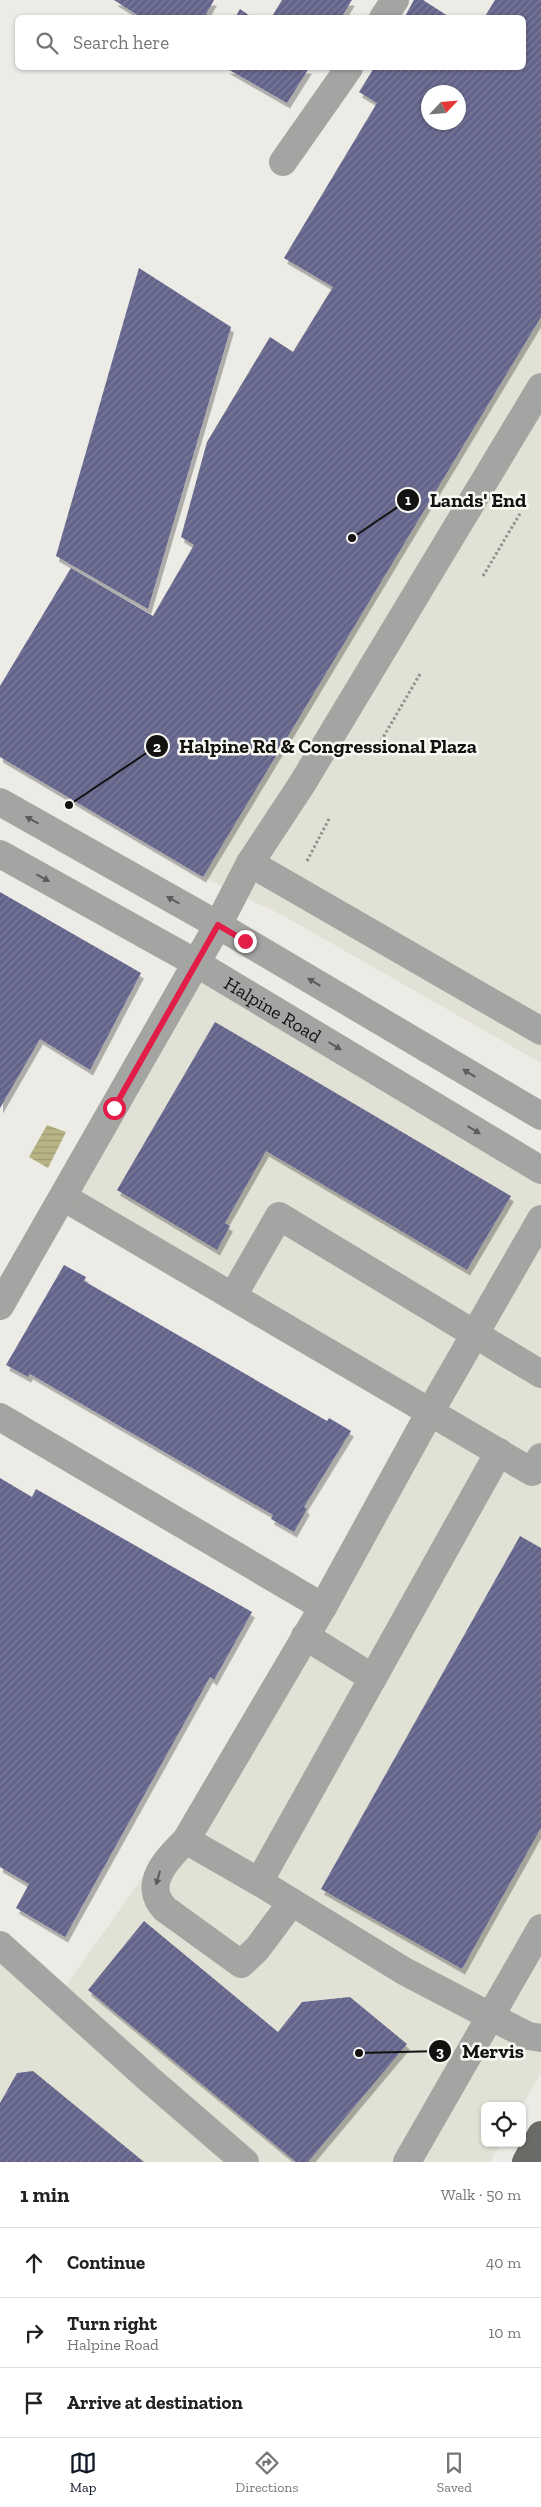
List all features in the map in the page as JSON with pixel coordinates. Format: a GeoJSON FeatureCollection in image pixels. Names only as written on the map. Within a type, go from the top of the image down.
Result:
{"type":"FeatureCollection","features":[{"type":"Feature","properties":{"kind":"main road"},"geometry":{"type":"LineString","coordinates":[[526,2162],[541,2135]]}},
{"type":"Feature","properties":{"kind":"street"},"geometry":{"type":"LineString","coordinates":[[385,15],[395,0]]}},
{"type":"Feature","properties":{"kind":"street"},"geometry":{"type":"LineString","coordinates":[[283,162],[348,70]]}},
{"type":"Feature","properties":{"kind":"street"},"geometry":{"type":"LineString","coordinates":[[0,1306],[218,925],[250,863],[302,784],[541,387]]}},
{"type":"Feature","properties":{"kind":"street"},"geometry":{"type":"LineString","coordinates":[[0,802],[218,925],[541,1116]]}},
{"type":"Feature","properties":{"kind":"street","name":"Halpine Road"},"geometry":{"type":"LineString","coordinates":[[0,854],[196,963],[541,1170]]}},
{"type":"Feature","properties":{"kind":"street"},"geometry":{"type":"LineString","coordinates":[[250,863],[541,1031]]}},
{"type":"Feature","properties":{"kind":"street"},"geometry":{"type":"LineString","coordinates":[[63,1197],[532,1472],[541,1456]]}},
{"type":"Feature","properties":{"kind":"street"},"geometry":{"type":"LineString","coordinates":[[233,1296],[279,1216],[541,1374]]}},
{"type":"Feature","properties":{"kind":"street"},"geometry":{"type":"LineString","coordinates":[[292,1902],[257,1949],[242,1964],[159,1902],[156,1893],[156,1878],[166,1860],[186,1840],[323,1607],[430,1412],[541,1218]]}},
{"type":"Feature","properties":{"kind":"street"},"geometry":{"type":"LineString","coordinates":[[0,1416],[323,1607]]}},
{"type":"Feature","properties":{"kind":"street"},"geometry":{"type":"LineString","coordinates":[[259,1882],[499,1452]]}},
{"type":"Feature","properties":{"kind":"street"},"geometry":{"type":"LineString","coordinates":[[305,1636],[373,1678]]}},
{"type":"Feature","properties":{"kind":"street"},"geometry":{"type":"LineString","coordinates":[[186,1840],[259,1882],[404,1971],[528,2036],[541,2038]]}},
{"type":"Feature","properties":{"kind":"street"},"geometry":{"type":"LineString","coordinates":[[408,2162],[541,1928]]}},
{"type":"Feature","properties":{"kind":"street"},"geometry":{"type":"LineString","coordinates":[[0,1945],[150,2080],[245,2162]]}},
{"type":"Feature","properties":{"kind":"path"},"geometry":{"type":"LineString","coordinates":[[483,576],[521,512]]}},
{"type":"Feature","properties":{"kind":"path"},"geometry":{"type":"LineString","coordinates":[[381,741],[420,674]]}},
{"type":"Feature","properties":{"kind":"path"},"geometry":{"type":"LineString","coordinates":[[294,888],[330,817]]}},
{"type":"Feature","properties":{"kind":"shaded area"},"geometry":{"type":"Polygon","coordinates":[[[495,0],[541,0],[541,1063],[282,915],[203,877],[0,757],[0,686],[71,568],[152,616],[194,545],[181,537],[207,442],[270,337],[293,351],[332,287],[284,258],[376,104],[359,92],[373,70],[526,70],[526,15],[485,15],[495,0]]]}},
{"type":"Feature","properties":{"kind":"shaded area"},"geometry":{"type":"Polygon","coordinates":[[[196,963],[541,1170],[541,2073],[524,2102],[481,2102],[481,2147],[499,2147],[490,2162],[0,2162],[0,1945],[58,1997],[147,1871],[186,1840],[430,1412],[63,1197],[196,963]]]}},
{"type":"Feature","properties":{"kind":"shaded area"},"geometry":{"type":"Polygon","coordinates":[[[47,1125],[66,1132],[48,1168],[29,1157],[47,1125]]]}},
{"type":"Feature","properties":{"kind":"building"},"geometry":{"type":"Polygon","coordinates":[[[114,0],[214,0],[206,15],[137,15],[114,0]]]}},
{"type":"Feature","properties":{"kind":"building"},"geometry":{"type":"Polygon","coordinates":[[[282,0],[352,0],[343,15],[273,15],[282,0]]]}},
{"type":"Feature","properties":{"kind":"building"},"geometry":{"type":"Polygon","coordinates":[[[414,0],[423,0],[446,15],[406,15],[414,0]]]}},
{"type":"Feature","properties":{"kind":"building"},"geometry":{"type":"Polygon","coordinates":[[[495,0],[541,0],[541,317],[203,877],[0,757],[0,686],[71,568],[153,616],[194,545],[181,537],[207,442],[270,337],[293,352],[333,287],[284,258],[377,103],[359,92],[373,70],[526,70],[526,15],[486,15],[495,0]]]}},
{"type":"Feature","properties":{"kind":"building"},"geometry":{"type":"Polygon","coordinates":[[[240,9],[249,15],[237,15],[240,9]]]}},
{"type":"Feature","properties":{"kind":"building"},"geometry":{"type":"Polygon","coordinates":[[[229,70],[308,70],[287,103],[229,70]]]}},
{"type":"Feature","properties":{"kind":"building"},"geometry":{"type":"Polygon","coordinates":[[[139,268],[231,327],[148,609],[56,556],[139,268]]]}},
{"type":"Feature","properties":{"kind":"building"},"geometry":{"type":"Polygon","coordinates":[[[0,892],[141,973],[90,1070],[40,1039],[0,1108],[0,892]]]}},
{"type":"Feature","properties":{"kind":"building"},"geometry":{"type":"Polygon","coordinates":[[[215,1022],[511,1196],[467,1270],[266,1151],[225,1223],[230,1226],[217,1250],[117,1190],[215,1022]]]}},
{"type":"Feature","properties":{"kind":"building"},"geometry":{"type":"Polygon","coordinates":[[[64,1265],[86,1277],[84,1281],[327,1421],[329,1418],[351,1431],[304,1507],[307,1509],[294,1532],[271,1519],[273,1515],[30,1374],[28,1377],[6,1365],[64,1265]]]}},
{"type":"Feature","properties":{"kind":"building"},"geometry":{"type":"Polygon","coordinates":[[[0,1478],[32,1497],[36,1489],[252,1612],[214,1680],[210,1677],[65,1937],[16,1908],[29,1884],[0,1867],[0,1478]]]}},
{"type":"Feature","properties":{"kind":"building"},"geometry":{"type":"Polygon","coordinates":[[[520,1536],[541,1548],[541,1828],[462,1969],[321,1889],[520,1536]]]}},
{"type":"Feature","properties":{"kind":"building"},"geometry":{"type":"Polygon","coordinates":[[[144,1921],[278,2032],[302,2002],[350,1997],[407,2044],[308,2162],[296,2162],[88,1990],[144,1921]]]}},
{"type":"Feature","properties":{"kind":"building"},"geometry":{"type":"Polygon","coordinates":[[[33,2071],[144,2162],[0,2162],[0,2103],[17,2073],[33,2071]]]}},
{"type":"Feature","properties":{"kind":"place","name":"Lands' End"},"geometry":{"type":"Point","coordinates":[352,538]}},
{"type":"Feature","properties":{"kind":"place","name":"Halpine Rd & Congressional Plaza"},"geometry":{"type":"Point","coordinates":[69,805]}},
{"type":"Feature","properties":{"kind":"place","name":"Mervis"},"geometry":{"type":"Point","coordinates":[359,2053]}},
{"type":"Feature","properties":{"kind":"route"},"geometry":{"type":"LineString","coordinates":[[114,1108],[218,925],[245,941]]}}]}
